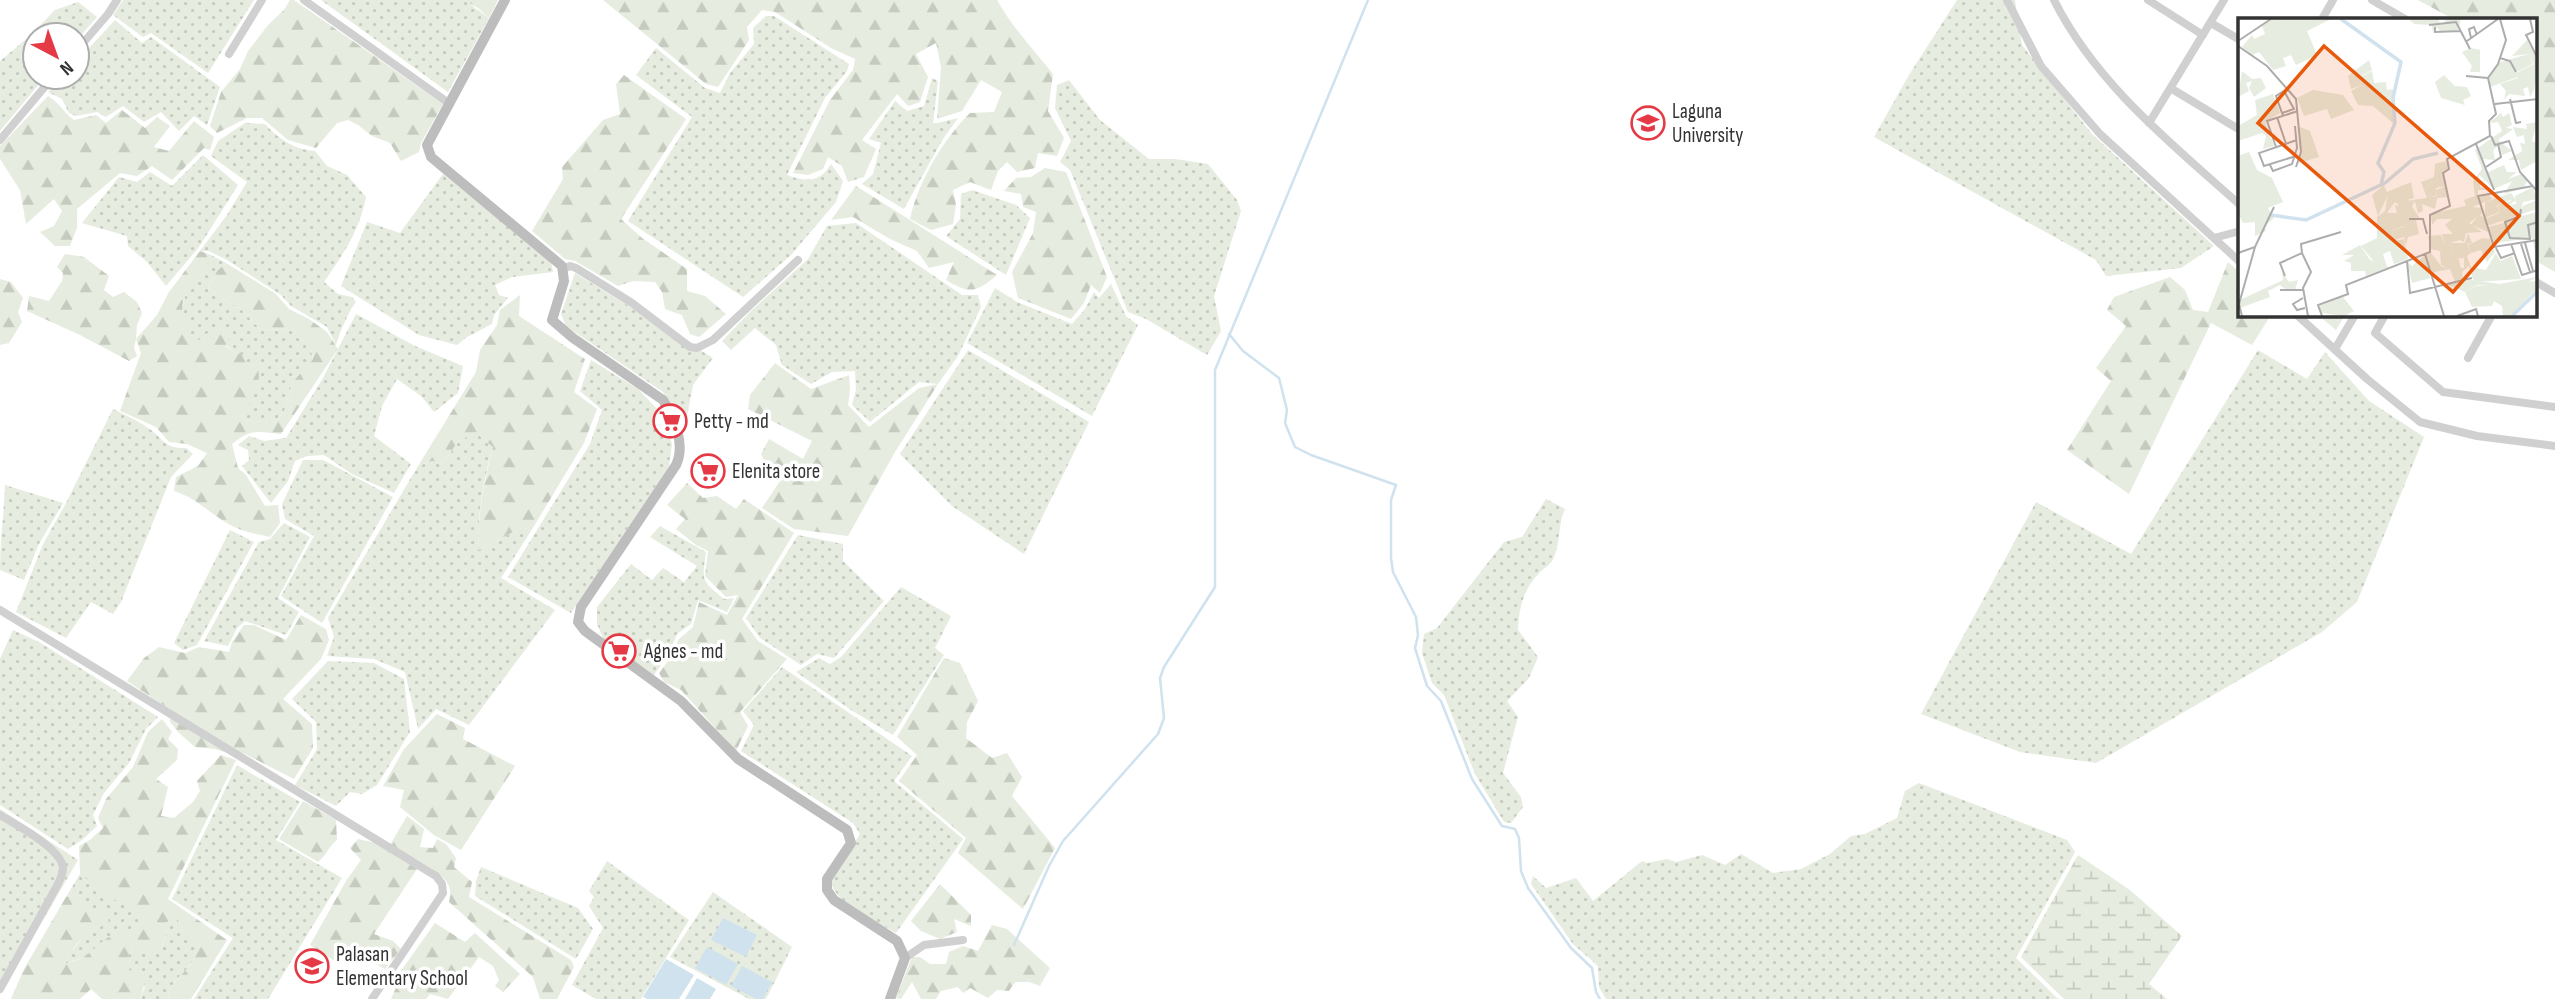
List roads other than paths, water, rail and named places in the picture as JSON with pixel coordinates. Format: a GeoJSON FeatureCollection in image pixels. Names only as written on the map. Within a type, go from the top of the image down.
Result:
{"type":"FeatureCollection","features":[{"type":"Feature","properties":{"kind":"street"},"geometry":{"type":"LineString","coordinates":[[91,34],[117,0]]}},
{"type":"Feature","properties":{"kind":"street"},"geometry":{"type":"LineString","coordinates":[[229,54],[262,0]]}},
{"type":"Feature","properties":{"kind":"street"},"geometry":{"type":"LineString","coordinates":[[304,0],[450,104]]}},
{"type":"Feature","properties":{"kind":"street"},"geometry":{"type":"LineString","coordinates":[[505,0],[427,145],[429,153],[557,259],[563,269],[564,281],[552,313],[554,322],[663,400],[681,445],[676,465],[581,607],[578,622],[580,627],[681,701],[738,759],[847,830],[851,843],[827,879],[827,890],[834,900],[897,941],[905,958]]}},
{"type":"Feature","properties":{"kind":"street"},"geometry":{"type":"LineString","coordinates":[[2007,0],[2041,66],[2100,134],[2238,260]]}},
{"type":"Feature","properties":{"kind":"street"},"geometry":{"type":"LineString","coordinates":[[2148,0],[2203,35]]}},
{"type":"Feature","properties":{"kind":"street"},"geometry":{"type":"LineString","coordinates":[[2149,124],[2224,0]]}},
{"type":"Feature","properties":{"kind":"street"},"geometry":{"type":"LineString","coordinates":[[2323,18],[2333,0]]}},
{"type":"Feature","properties":{"kind":"street"},"geometry":{"type":"LineString","coordinates":[[2372,0],[2403,18]]}},
{"type":"Feature","properties":{"kind":"street"},"geometry":{"type":"LineString","coordinates":[[2055,1],[2097,69],[2149,124],[2238,203]]}},
{"type":"Feature","properties":{"kind":"street"},"geometry":{"type":"LineString","coordinates":[[2211,23],[2238,39]]}},
{"type":"Feature","properties":{"kind":"street"},"geometry":{"type":"LineString","coordinates":[[2172,89],[2238,129]]}},
{"type":"Feature","properties":{"kind":"street"},"geometry":{"type":"LineString","coordinates":[[0,140],[41,91]]}},
{"type":"Feature","properties":{"kind":"street"},"geometry":{"type":"LineString","coordinates":[[2214,238],[2238,232]]}},
{"type":"Feature","properties":{"kind":"street"},"geometry":{"type":"LineString","coordinates":[[563,269],[570,266],[576,268],[632,303],[690,347],[697,348],[713,340],[798,260]]}},
{"type":"Feature","properties":{"kind":"street"},"geometry":{"type":"LineString","coordinates":[[2538,283],[2555,293]]}},
{"type":"Feature","properties":{"kind":"street"},"geometry":{"type":"LineString","coordinates":[[2300,317],[2420,422],[2477,436],[2555,446]]}},
{"type":"Feature","properties":{"kind":"street"},"geometry":{"type":"LineString","coordinates":[[2334,349],[2354,317]]}},
{"type":"Feature","properties":{"kind":"street"},"geometry":{"type":"LineString","coordinates":[[2384,317],[2375,333],[2443,392],[2555,407]]}},
{"type":"Feature","properties":{"kind":"street"},"geometry":{"type":"LineString","coordinates":[[2468,358],[2491,317]]}},
{"type":"Feature","properties":{"kind":"street"},"geometry":{"type":"LineString","coordinates":[[0,610],[436,876],[442,884],[443,893],[372,999]]}},
{"type":"Feature","properties":{"kind":"street"},"geometry":{"type":"LineString","coordinates":[[0,815],[46,845],[58,855],[63,867],[58,884],[0,989]]}},
{"type":"Feature","properties":{"kind":"street"},"geometry":{"type":"LineString","coordinates":[[890,999],[905,958],[924,945],[963,940]]}},
{"type":"Feature","properties":{"kind":"water"},"geometry":{"type":"Polygon","coordinates":[[[723,918],[757,935],[746,957],[711,940],[723,918]]]}},
{"type":"Feature","properties":{"kind":"water"},"geometry":{"type":"Polygon","coordinates":[[[707,947],[738,964],[726,985],[695,968],[707,947]]]}},
{"type":"Feature","properties":{"kind":"water"},"geometry":{"type":"Polygon","coordinates":[[[666,959],[694,975],[679,999],[643,997],[666,959]]]}},
{"type":"Feature","properties":{"kind":"water"},"geometry":{"type":"Polygon","coordinates":[[[742,966],[772,982],[763,999],[756,999],[731,986],[742,966]]]}},
{"type":"Feature","properties":{"kind":"water"},"geometry":{"type":"Polygon","coordinates":[[[697,978],[716,989],[710,999],[685,999],[697,978]]]}},
{"type":"Feature","properties":{"kind":"waterway"},"geometry":{"type":"LineString","coordinates":[[1014,945],[1063,841],[1158,734],[1164,718],[1160,678],[1164,667],[1215,587],[1215,370],[1368,0]]}},
{"type":"Feature","properties":{"kind":"waterway"},"geometry":{"type":"LineString","coordinates":[[1229,334],[1243,351],[1279,378],[1287,410],[1285,423],[1295,447],[1396,485],[1391,500],[1393,572],[1416,617],[1418,635],[1415,648],[1427,686],[1441,701],[1472,779],[1502,826],[1515,829],[1519,838],[1521,871],[1528,888],[1571,948],[1592,968],[1596,992],[1600,999]]}},
{"type":"Feature","properties":{"kind":"place","name":"Laguna University"},"geometry":{"type":"Point","coordinates":[1648,123]}},
{"type":"Feature","properties":{"kind":"place","name":"Petty - md"},"geometry":{"type":"Point","coordinates":[670,421]}},
{"type":"Feature","properties":{"kind":"place","name":"Elenita store"},"geometry":{"type":"Point","coordinates":[708,471]}},
{"type":"Feature","properties":{"kind":"place","name":"Agnes - md"},"geometry":{"type":"Point","coordinates":[619,651]}},
{"type":"Feature","properties":{"kind":"place","name":"Palasan Elementary School"},"geometry":{"type":"Point","coordinates":[312,966]}}]}
